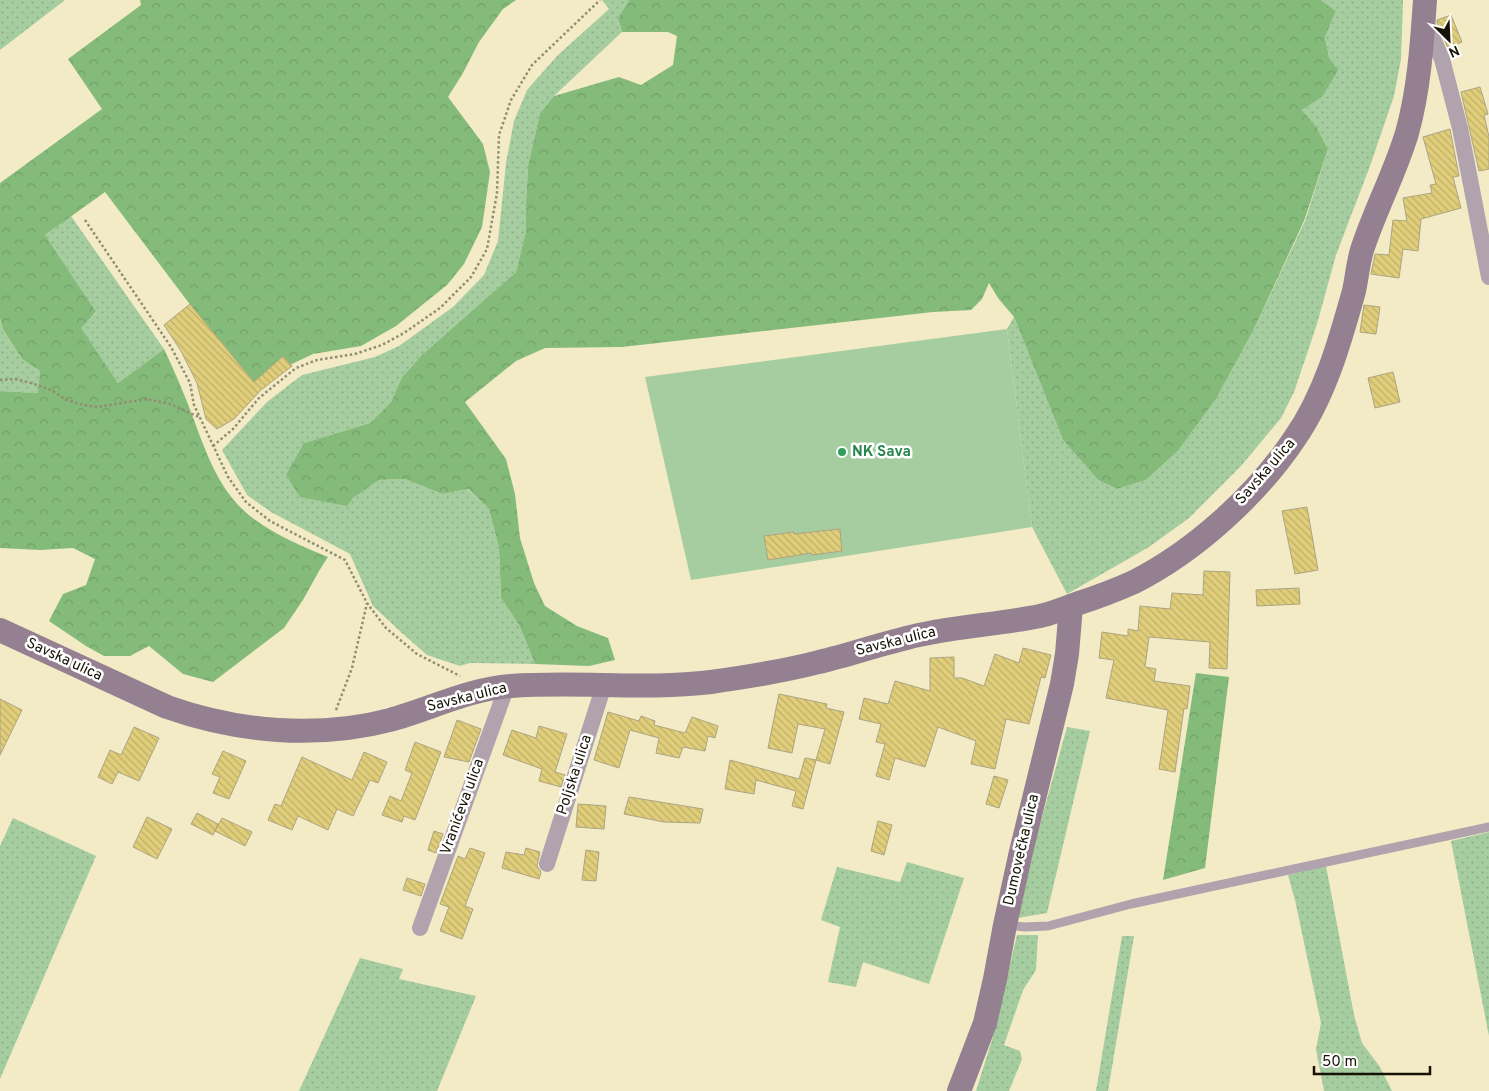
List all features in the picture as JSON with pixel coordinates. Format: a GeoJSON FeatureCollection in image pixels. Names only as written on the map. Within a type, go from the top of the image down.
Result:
{"type":"FeatureCollection","features":[{"type":"Feature","properties":{"kind":"main road","name":"Savska ulica"},"geometry":{"type":"LineString","coordinates":[[2,635],[191,716],[245,727],[289,730],[329,729],[365,725],[393,719],[473,693],[507,686],[672,685],[712,682],[767,673],[817,663],[924,634],[1041,616],[1112,592],[1136,580],[1192,545],[1249,495],[1297,436],[1317,400],[1329,372],[1355,285],[1361,254],[1406,133],[1419,70],[1424,9]]}},
{"type":"Feature","properties":{"kind":"main road","name":"Dumovečka ulica"},"geometry":{"type":"LineString","coordinates":[[959,1091],[984,1023],[995,979],[1020,856],[1062,684],[1072,606]]}},
{"type":"Feature","properties":{"kind":"street"},"geometry":{"type":"LineString","coordinates":[[1424,9],[1442,59],[1460,128],[1489,277]]}},
{"type":"Feature","properties":{"kind":"street","name":"Poljska ulica"},"geometry":{"type":"LineString","coordinates":[[547,864],[604,685]]}},
{"type":"Feature","properties":{"kind":"street","name":"Vranićeva ulica"},"geometry":{"type":"LineString","coordinates":[[420,928],[507,686]]}},
{"type":"Feature","properties":{"kind":"lane"},"geometry":{"type":"LineString","coordinates":[[1005,925],[1025,927],[1048,926],[1131,904],[1489,827]]}},
{"type":"Feature","properties":{"kind":"path"},"geometry":{"type":"LineString","coordinates":[[213,446],[233,429],[260,398],[296,368],[317,360],[355,354],[382,345],[404,333],[440,308],[471,277],[487,249],[497,193],[499,136],[511,100],[532,65],[600,0]]}},
{"type":"Feature","properties":{"kind":"path"},"geometry":{"type":"LineString","coordinates":[[85,220],[171,348],[190,383],[194,405],[228,477],[246,502],[270,521],[345,560],[367,603],[386,628],[417,654],[461,676]]}},
{"type":"Feature","properties":{"kind":"path"},"geometry":{"type":"LineString","coordinates":[[0,380],[31,383],[51,390],[79,404],[98,407],[147,400],[170,404],[200,417]]}},
{"type":"Feature","properties":{"kind":"path"},"geometry":{"type":"LineString","coordinates":[[329,729],[352,668],[367,603]]}},
{"type":"Feature","properties":{"kind":"green space"},"geometry":{"type":"Polygon","coordinates":[[[0,0],[65,0],[0,50],[0,0]]]}},
{"type":"Feature","properties":{"kind":"green space"},"geometry":{"type":"Polygon","coordinates":[[[140,0],[516,0],[503,9],[479,42],[448,97],[483,144],[490,172],[482,227],[464,264],[447,285],[396,326],[361,346],[313,354],[254,382],[201,319],[105,192],[45,235],[96,312],[81,328],[118,383],[164,349],[185,396],[208,456],[232,498],[241,508],[264,526],[289,540],[328,557],[284,628],[213,682],[183,674],[149,646],[130,656],[104,656],[49,621],[63,594],[86,585],[95,559],[73,548],[40,550],[0,548],[0,391],[38,393],[40,371],[22,359],[3,330],[0,318],[0,183],[102,109],[68,59],[141,5],[140,0]]]}},
{"type":"Feature","properties":{"kind":"green space"},"geometry":{"type":"Polygon","coordinates":[[[602,0],[629,0],[618,18],[622,32],[554,96],[540,113],[528,166],[526,231],[516,272],[423,354],[402,377],[391,402],[370,423],[304,443],[352,499],[379,480],[405,479],[442,494],[467,489],[489,509],[499,548],[501,598],[519,625],[535,664],[470,663],[460,666],[427,655],[373,606],[350,554],[271,512],[247,495],[222,450],[267,402],[302,375],[375,357],[399,346],[453,307],[484,275],[498,241],[506,163],[514,121],[527,90],[557,56],[609,9],[602,0]]]}},
{"type":"Feature","properties":{"kind":"green space"},"geometry":{"type":"Polygon","coordinates":[[[629,0],[1321,0],[1336,11],[1325,37],[1329,58],[1338,70],[1322,97],[1302,110],[1316,126],[1328,149],[1304,221],[1253,331],[1216,399],[1178,451],[1146,480],[1117,489],[1098,480],[1063,440],[1014,317],[998,298],[989,283],[982,299],[971,310],[933,312],[622,347],[545,348],[516,361],[465,402],[506,459],[515,494],[520,538],[534,583],[545,606],[577,626],[608,638],[615,660],[589,666],[535,664],[519,625],[501,598],[499,548],[489,509],[468,489],[442,494],[405,479],[379,480],[352,499],[347,506],[300,497],[286,475],[304,443],[370,423],[391,402],[402,377],[423,354],[516,272],[526,231],[528,166],[540,113],[554,96],[619,77],[641,85],[673,65],[677,36],[668,32],[622,32],[618,18],[629,0]]]}},
{"type":"Feature","properties":{"kind":"green space"},"geometry":{"type":"Polygon","coordinates":[[[1321,0],[1403,0],[1401,59],[1394,96],[1336,255],[1317,324],[1294,392],[1281,418],[1241,466],[1189,518],[1149,547],[1067,594],[1032,527],[1007,329],[1014,317],[1063,440],[1098,480],[1117,489],[1146,480],[1178,451],[1216,399],[1253,331],[1305,221],[1328,149],[1316,126],[1302,110],[1322,97],[1329,58],[1325,37],[1336,11],[1321,0]]]}},
{"type":"Feature","properties":{"kind":"green space"},"geometry":{"type":"Polygon","coordinates":[[[71,216],[164,349],[118,383],[80,328],[96,313],[45,235],[71,216]]]}},
{"type":"Feature","properties":{"kind":"green space"},"geometry":{"type":"Polygon","coordinates":[[[0,318],[3,331],[22,359],[40,371],[39,393],[0,391],[0,318]]]}},
{"type":"Feature","properties":{"kind":"green space","name":"NK Sava"},"geometry":{"type":"Polygon","coordinates":[[[1007,329],[1032,527],[691,580],[645,377],[1007,329]]]}},
{"type":"Feature","properties":{"kind":"green space"},"geometry":{"type":"Polygon","coordinates":[[[1196,673],[1229,677],[1205,868],[1163,880],[1196,673]]]}},
{"type":"Feature","properties":{"kind":"green space"},"geometry":{"type":"Polygon","coordinates":[[[1067,727],[1090,731],[1047,913],[1018,918],[1021,893],[1067,727]]]}},
{"type":"Feature","properties":{"kind":"green space"},"geometry":{"type":"Polygon","coordinates":[[[13,818],[96,856],[0,1079],[0,846],[13,818]]]}},
{"type":"Feature","properties":{"kind":"green space"},"geometry":{"type":"Polygon","coordinates":[[[1489,832],[1489,1036],[1451,841],[1489,832]]]}},
{"type":"Feature","properties":{"kind":"green space"},"geometry":{"type":"Polygon","coordinates":[[[907,862],[964,878],[929,984],[863,962],[856,987],[828,982],[840,927],[821,920],[837,867],[900,882],[907,862]]]}},
{"type":"Feature","properties":{"kind":"green space"},"geometry":{"type":"Polygon","coordinates":[[[1326,866],[1354,1015],[1362,1043],[1380,1067],[1392,1091],[1324,1091],[1316,1049],[1321,1023],[1288,875],[1326,866]]]}},
{"type":"Feature","properties":{"kind":"green space"},"geometry":{"type":"Polygon","coordinates":[[[1017,935],[1038,935],[1036,970],[1023,990],[1004,1045],[1020,1051],[1022,1059],[1009,1091],[976,1091],[992,1040],[1017,935]]]}},
{"type":"Feature","properties":{"kind":"green space"},"geometry":{"type":"Polygon","coordinates":[[[1122,936],[1134,936],[1108,1091],[1096,1091],[1122,936]]]}},
{"type":"Feature","properties":{"kind":"green space"},"geometry":{"type":"Polygon","coordinates":[[[360,958],[403,969],[399,979],[476,996],[437,1091],[299,1091],[360,958]]]}},
{"type":"Feature","properties":{"kind":"building"},"geometry":{"type":"Polygon","coordinates":[[[1451,15],[1462,42],[1448,48],[1437,20],[1451,15]]]}},
{"type":"Feature","properties":{"kind":"building"},"geometry":{"type":"Polygon","coordinates":[[[1480,87],[1488,114],[1484,115],[1489,137],[1489,169],[1479,171],[1461,92],[1480,87]]]}},
{"type":"Feature","properties":{"kind":"building"},"geometry":{"type":"Polygon","coordinates":[[[1450,129],[1459,176],[1453,177],[1461,208],[1421,219],[1418,251],[1403,249],[1399,278],[1371,274],[1375,254],[1389,255],[1393,220],[1407,221],[1403,198],[1432,193],[1430,185],[1436,184],[1423,137],[1450,129]]]}},
{"type":"Feature","properties":{"kind":"building"},"geometry":{"type":"Polygon","coordinates":[[[190,304],[254,382],[283,356],[292,366],[261,390],[234,419],[217,429],[206,419],[197,383],[181,351],[164,325],[190,304]]]}},
{"type":"Feature","properties":{"kind":"building"},"geometry":{"type":"Polygon","coordinates":[[[1364,305],[1380,307],[1376,334],[1360,332],[1364,305]]]}},
{"type":"Feature","properties":{"kind":"building"},"geometry":{"type":"Polygon","coordinates":[[[1393,372],[1400,402],[1375,408],[1368,378],[1393,372]]]}},
{"type":"Feature","properties":{"kind":"building"},"geometry":{"type":"Polygon","coordinates":[[[1307,507],[1318,570],[1295,574],[1282,511],[1307,507]]]}},
{"type":"Feature","properties":{"kind":"building"},"geometry":{"type":"Polygon","coordinates":[[[840,529],[842,551],[812,555],[811,553],[768,560],[764,536],[840,529]]]}},
{"type":"Feature","properties":{"kind":"building"},"geometry":{"type":"Polygon","coordinates":[[[1204,571],[1230,572],[1227,669],[1209,668],[1210,642],[1149,637],[1145,667],[1156,669],[1154,681],[1190,686],[1187,709],[1184,708],[1175,772],[1159,769],[1168,710],[1106,698],[1114,660],[1099,658],[1102,632],[1128,636],[1128,629],[1138,631],[1140,606],[1170,609],[1172,593],[1203,595],[1204,571]]]}},
{"type":"Feature","properties":{"kind":"building"},"geometry":{"type":"Polygon","coordinates":[[[1299,588],[1300,604],[1257,606],[1256,590],[1299,588]]]}},
{"type":"Feature","properties":{"kind":"building"},"geometry":{"type":"Polygon","coordinates":[[[1023,648],[1051,655],[1045,678],[1041,677],[1029,724],[1006,719],[995,769],[971,764],[976,741],[938,727],[925,767],[895,758],[889,780],[876,776],[885,744],[876,742],[881,724],[859,719],[864,698],[888,704],[895,681],[930,691],[930,658],[954,657],[954,678],[962,678],[984,686],[995,654],[1019,663],[1023,648]]]}},
{"type":"Feature","properties":{"kind":"building"},"geometry":{"type":"Polygon","coordinates":[[[779,694],[827,704],[826,708],[844,712],[830,764],[816,760],[825,729],[798,724],[792,753],[768,748],[779,694]]]}},
{"type":"Feature","properties":{"kind":"building"},"geometry":{"type":"Polygon","coordinates":[[[0,699],[22,710],[0,755],[0,699]]]}},
{"type":"Feature","properties":{"kind":"building"},"geometry":{"type":"Polygon","coordinates":[[[608,712],[639,721],[641,716],[655,721],[654,725],[685,733],[692,717],[718,726],[715,738],[708,736],[705,751],[683,747],[679,758],[656,753],[659,738],[630,730],[619,768],[594,760],[608,712]]]}},
{"type":"Feature","properties":{"kind":"building"},"geometry":{"type":"Polygon","coordinates":[[[457,720],[481,729],[469,762],[444,757],[457,720]]]}},
{"type":"Feature","properties":{"kind":"building"},"geometry":{"type":"Polygon","coordinates":[[[539,726],[567,734],[555,772],[565,775],[561,787],[539,781],[542,769],[503,755],[512,730],[536,738],[539,726]]]}},
{"type":"Feature","properties":{"kind":"building"},"geometry":{"type":"Polygon","coordinates":[[[134,727],[159,738],[139,781],[118,772],[112,784],[98,777],[110,750],[121,755],[134,727]]]}},
{"type":"Feature","properties":{"kind":"building"},"geometry":{"type":"Polygon","coordinates":[[[415,742],[441,752],[415,820],[404,816],[402,822],[382,815],[390,796],[401,801],[412,773],[405,770],[415,742]]]}},
{"type":"Feature","properties":{"kind":"building"},"geometry":{"type":"Polygon","coordinates":[[[223,751],[246,761],[229,799],[213,793],[220,777],[212,774],[223,751]]]}},
{"type":"Feature","properties":{"kind":"building"},"geometry":{"type":"Polygon","coordinates":[[[364,752],[387,762],[378,783],[370,780],[353,816],[337,809],[328,830],[298,816],[292,830],[268,820],[275,804],[281,806],[302,757],[352,780],[364,752]]]}},
{"type":"Feature","properties":{"kind":"building"},"geometry":{"type":"Polygon","coordinates":[[[805,758],[816,760],[803,809],[792,806],[796,791],[756,780],[754,794],[725,789],[730,760],[799,779],[805,758]]]}},
{"type":"Feature","properties":{"kind":"building"},"geometry":{"type":"Polygon","coordinates":[[[994,776],[1008,780],[999,808],[986,804],[994,776]]]}},
{"type":"Feature","properties":{"kind":"building"},"geometry":{"type":"Polygon","coordinates":[[[629,797],[703,809],[700,823],[664,822],[624,814],[629,797]]]}},
{"type":"Feature","properties":{"kind":"building"},"geometry":{"type":"Polygon","coordinates":[[[578,804],[606,806],[604,829],[576,827],[578,804]]]}},
{"type":"Feature","properties":{"kind":"building"},"geometry":{"type":"Polygon","coordinates":[[[197,813],[218,824],[213,835],[191,824],[197,813]]]}},
{"type":"Feature","properties":{"kind":"building"},"geometry":{"type":"Polygon","coordinates":[[[147,817],[172,829],[157,859],[133,847],[147,817]]]}},
{"type":"Feature","properties":{"kind":"building"},"geometry":{"type":"Polygon","coordinates":[[[222,818],[252,832],[245,846],[215,831],[222,818]]]}},
{"type":"Feature","properties":{"kind":"building"},"geometry":{"type":"Polygon","coordinates":[[[878,821],[892,825],[884,855],[871,851],[878,821]]]}},
{"type":"Feature","properties":{"kind":"building"},"geometry":{"type":"Polygon","coordinates":[[[434,831],[443,834],[436,853],[428,850],[434,831]]]}},
{"type":"Feature","properties":{"kind":"building"},"geometry":{"type":"Polygon","coordinates":[[[470,848],[485,853],[465,906],[473,909],[462,939],[440,931],[449,907],[440,904],[458,856],[465,859],[470,848]]]}},
{"type":"Feature","properties":{"kind":"building"},"geometry":{"type":"Polygon","coordinates":[[[526,848],[540,852],[537,866],[541,872],[539,879],[502,868],[506,852],[524,855],[526,848]]]}},
{"type":"Feature","properties":{"kind":"building"},"geometry":{"type":"Polygon","coordinates":[[[586,850],[599,852],[596,881],[582,880],[586,850]]]}},
{"type":"Feature","properties":{"kind":"building"},"geometry":{"type":"Polygon","coordinates":[[[407,878],[425,884],[421,896],[403,890],[407,878]]]}},
{"type":"Feature","properties":{"kind":"place","name":"NK Sava"},"geometry":{"type":"Point","coordinates":[842,452]}}]}
